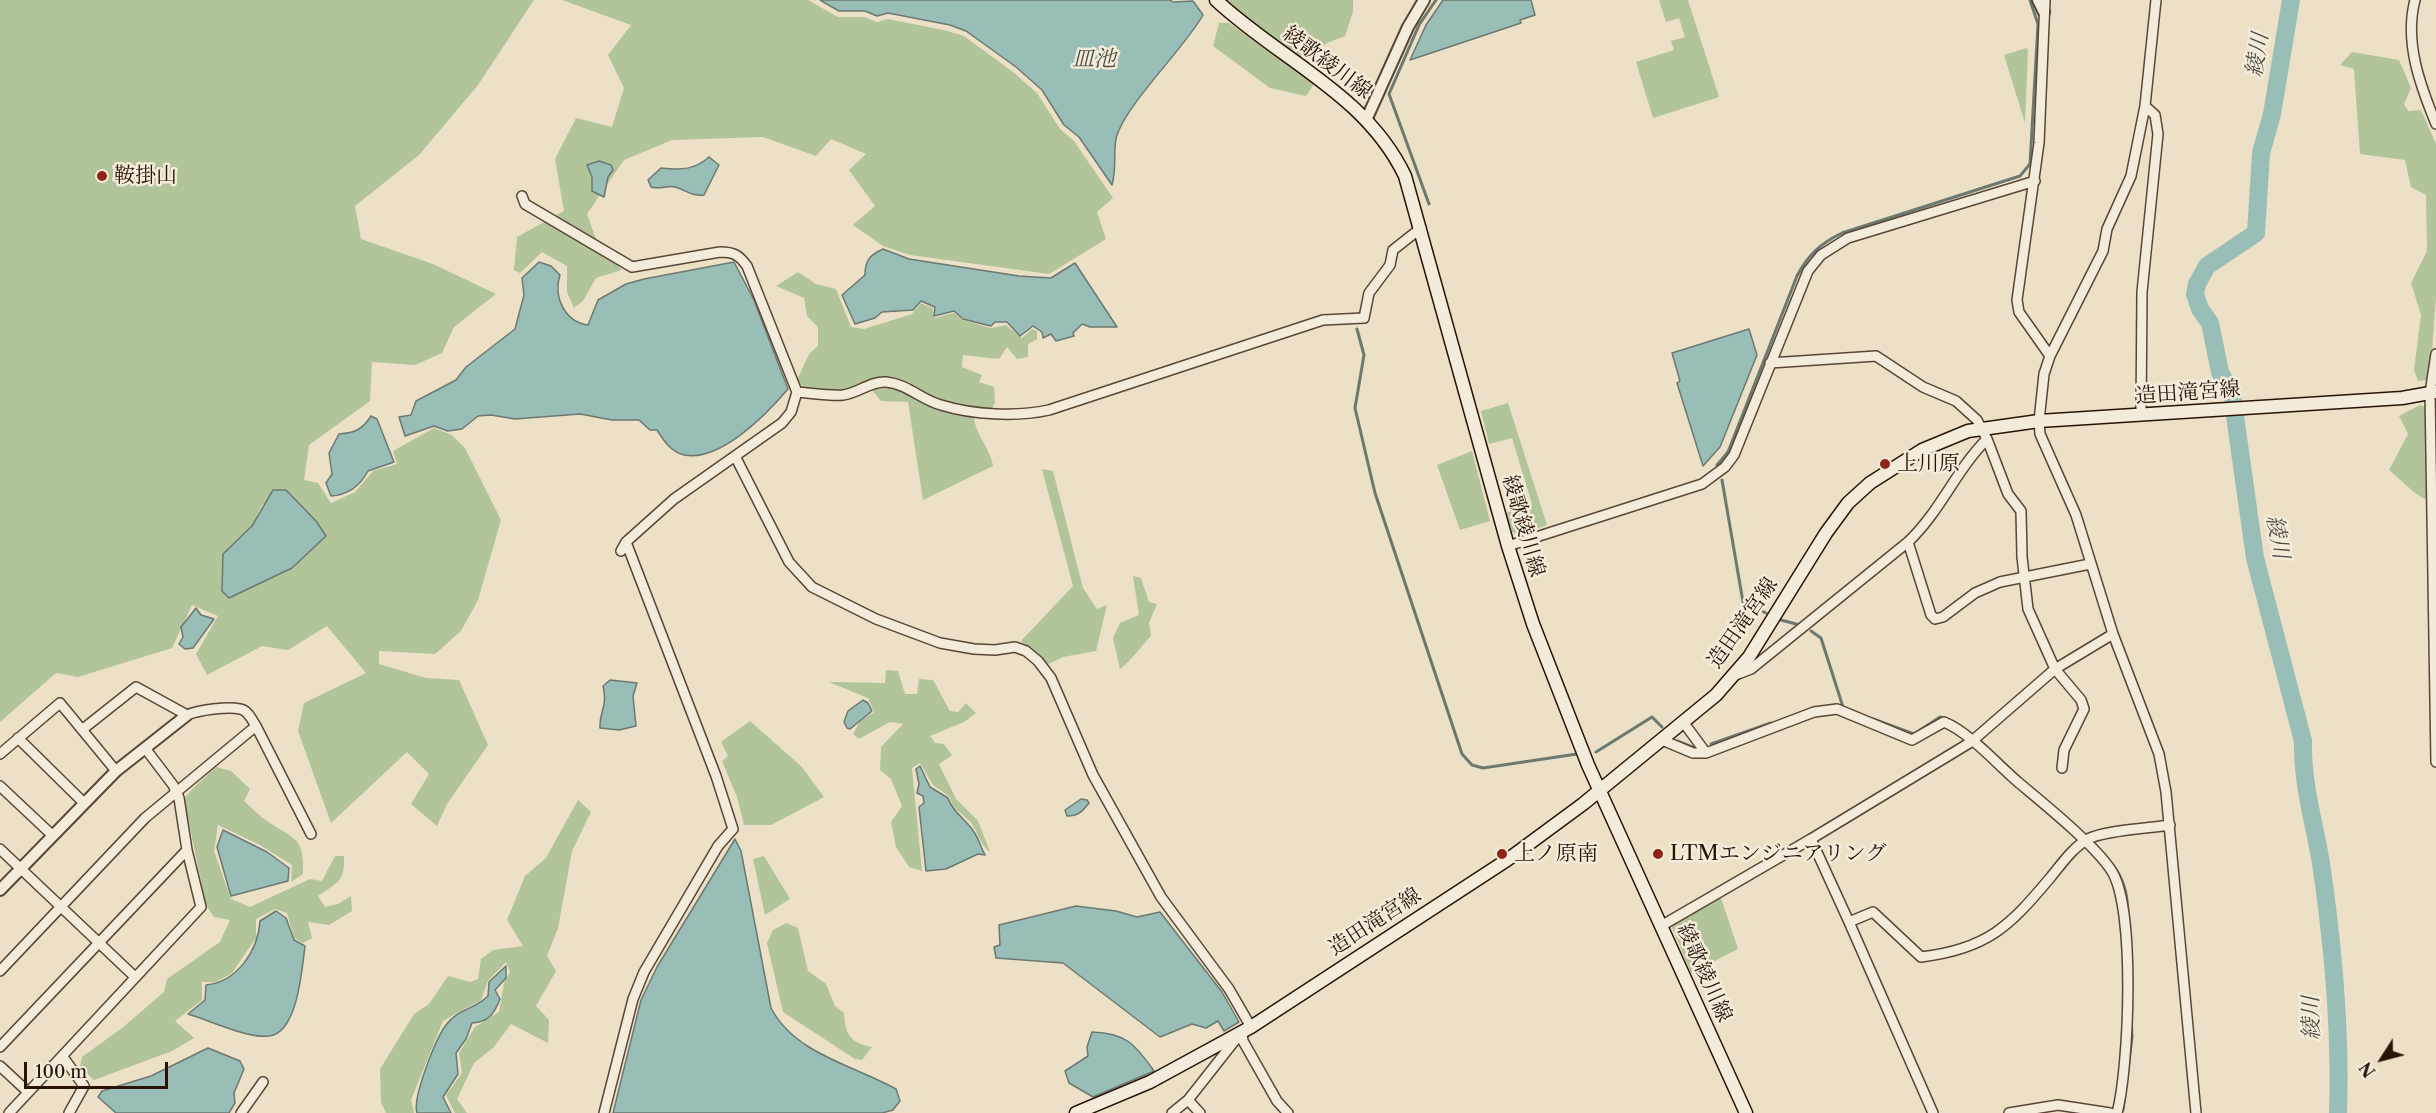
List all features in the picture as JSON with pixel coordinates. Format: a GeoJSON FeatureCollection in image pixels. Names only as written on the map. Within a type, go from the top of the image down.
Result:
{"type":"FeatureCollection","features":[{"type":"Feature","properties":{"kind":"main road","name":"綾歌綾川線"},"geometry":{"type":"LineString","coordinates":[[1216,0],[1256,34],[1367,118],[1396,157],[1412,194],[1508,546],[1546,659],[1600,790],[1746,1113]]}},
{"type":"Feature","properties":{"kind":"main road","name":"造田滝宮線"},"geometry":{"type":"LineString","coordinates":[[1076,1113],[1150,1082],[1246,1030],[1519,852],[1600,790],[1684,723],[1733,676],[1749,657],[1826,532],[1848,503],[1870,483],[1923,450],[1951,437],[1984,434],[2039,421],[2403,398],[2433,393]]}},
{"type":"Feature","properties":{"kind":"street"},"geometry":{"type":"LineString","coordinates":[[1367,118],[1408,27],[1424,0]]}},
{"type":"Feature","properties":{"kind":"street"},"geometry":{"type":"LineString","coordinates":[[2038,0],[2045,6],[2039,142],[2017,300],[2019,312],[2050,356]]}},
{"type":"Feature","properties":{"kind":"street"},"geometry":{"type":"LineString","coordinates":[[2156,0],[2145,106],[2130,176],[2107,229],[2103,251],[2050,356],[2044,374],[2039,421],[2043,445],[2076,515],[2113,634],[2158,754],[2170,825],[2196,1113]]}},
{"type":"Feature","properties":{"kind":"street"},"geometry":{"type":"LineString","coordinates":[[2415,0],[2411,34],[2416,66],[2424,95],[2436,124]]}},
{"type":"Feature","properties":{"kind":"street"},"geometry":{"type":"LineString","coordinates":[[2142,415],[2142,291],[2158,134],[2155,115],[2145,106]]}},
{"type":"Feature","properties":{"kind":"street"},"geometry":{"type":"LineString","coordinates":[[1508,546],[1690,489],[1713,477],[1734,455],[1808,271],[1821,255],[1848,238],[2034,181]]}},
{"type":"Feature","properties":{"kind":"street"},"geometry":{"type":"LineString","coordinates":[[522,196],[525,204],[632,267],[720,252],[731,252],[740,256],[747,266],[797,392],[791,412],[782,423],[674,499],[624,546],[716,776],[733,829],[718,846],[644,972],[633,999],[604,1113]]}},
{"type":"Feature","properties":{"kind":"street"},"geometry":{"type":"LineString","coordinates":[[797,392],[843,395],[873,383],[886,382],[916,392],[941,406],[1004,415],[1028,415],[1049,410],[1323,320],[1364,318],[1369,293],[1390,265],[1393,250],[1421,228]]}},
{"type":"Feature","properties":{"kind":"street"},"geometry":{"type":"LineString","coordinates":[[2436,354],[2433,393],[2436,762]]}},
{"type":"Feature","properties":{"kind":"street"},"geometry":{"type":"LineString","coordinates":[[1770,363],[1876,356],[1923,387],[1956,400],[1968,410],[1984,434],[2008,494],[2021,511],[2028,609],[2055,669],[2081,700],[2084,709],[2064,750],[2062,768]]}},
{"type":"Feature","properties":{"kind":"street"},"geometry":{"type":"LineString","coordinates":[[1733,676],[1751,669],[1908,542],[1923,527],[1984,434]]}},
{"type":"Feature","properties":{"kind":"street"},"geometry":{"type":"LineString","coordinates":[[735,456],[789,562],[812,587],[876,619],[940,643],[974,649],[1015,647],[1026,651],[1038,661],[1051,678],[1093,775],[1161,897],[1229,989],[1246,1030],[1243,1041],[1278,1101],[1288,1113]]}},
{"type":"Feature","properties":{"kind":"street"},"geometry":{"type":"LineString","coordinates":[[1908,542],[1931,615],[1935,619],[1943,617],[1975,593],[2025,576],[2090,564]]}},
{"type":"Feature","properties":{"kind":"street"},"geometry":{"type":"LineString","coordinates":[[1661,926],[1971,742],[2055,669],[2113,634]]}},
{"type":"Feature","properties":{"kind":"street"},"geometry":{"type":"LineString","coordinates":[[83,729],[136,687],[187,715]]}},
{"type":"Feature","properties":{"kind":"street"},"geometry":{"type":"LineString","coordinates":[[0,754],[60,703],[116,771]]}},
{"type":"Feature","properties":{"kind":"street"},"geometry":{"type":"LineString","coordinates":[[0,890],[51,834],[116,771],[187,715],[196,711],[240,708],[247,712],[311,834]]}},
{"type":"Feature","properties":{"kind":"street"},"geometry":{"type":"LineString","coordinates":[[1662,740],[1694,753],[1706,753],[1814,712],[1837,709],[1912,740],[1944,722],[1971,742],[2084,842],[2111,869],[2119,887],[2125,915],[2126,1029],[2121,1100],[2117,1113]]}},
{"type":"Feature","properties":{"kind":"street"},"geometry":{"type":"LineString","coordinates":[[1684,723],[1706,753]]}},
{"type":"Feature","properties":{"kind":"street"},"geometry":{"type":"LineString","coordinates":[[0,971],[145,818],[256,726]]}},
{"type":"Feature","properties":{"kind":"street"},"geometry":{"type":"LineString","coordinates":[[18,738],[83,802]]}},
{"type":"Feature","properties":{"kind":"street"},"geometry":{"type":"LineString","coordinates":[[9,1113],[201,907],[187,850],[177,791],[146,748]]}},
{"type":"Feature","properties":{"kind":"street"},"geometry":{"type":"LineString","coordinates":[[0,786],[51,834]]}},
{"type":"Feature","properties":{"kind":"street"},"geometry":{"type":"LineString","coordinates":[[1849,922],[1873,912],[1920,957],[1976,944],[2003,929],[2017,917],[2084,842],[2099,836],[2170,825]]}},
{"type":"Feature","properties":{"kind":"street"},"geometry":{"type":"LineString","coordinates":[[1811,839],[1933,1113]]}},
{"type":"Feature","properties":{"kind":"street"},"geometry":{"type":"LineString","coordinates":[[0,849],[135,977]]}},
{"type":"Feature","properties":{"kind":"street"},"geometry":{"type":"LineString","coordinates":[[0,1047],[187,850]]}},
{"type":"Feature","properties":{"kind":"street"},"geometry":{"type":"LineString","coordinates":[[1172,1113],[1188,1100],[1246,1030]]}},
{"type":"Feature","properties":{"kind":"street"},"geometry":{"type":"LineString","coordinates":[[63,1057],[84,1086],[69,1113]]}},
{"type":"Feature","properties":{"kind":"street"},"geometry":{"type":"LineString","coordinates":[[0,1066],[28,1092]]}},
{"type":"Feature","properties":{"kind":"street"},"geometry":{"type":"LineString","coordinates":[[240,1113],[263,1083]]}},
{"type":"Feature","properties":{"kind":"street"},"geometry":{"type":"LineString","coordinates":[[1188,1100],[1200,1113]]}},
{"type":"Feature","properties":{"kind":"street"},"geometry":{"type":"LineString","coordinates":[[2009,1113],[2058,1105],[2110,1113]]}},
{"type":"Feature","properties":{"kind":"green space"},"geometry":{"type":"Polygon","coordinates":[[[0,0],[534,0],[478,85],[419,155],[355,206],[361,239],[433,264],[496,294],[454,327],[442,353],[415,365],[372,362],[370,401],[309,445],[304,480],[318,483],[331,503],[355,492],[373,471],[397,464],[393,451],[434,428],[452,435],[465,448],[501,520],[478,600],[461,631],[435,654],[379,651],[379,664],[426,678],[459,680],[488,745],[447,804],[437,826],[411,804],[429,774],[407,752],[331,823],[298,731],[304,703],[366,673],[327,626],[288,650],[262,646],[207,675],[196,654],[218,616],[192,605],[172,648],[78,677],[56,673],[0,722],[0,0]],[[286,490],[262,505],[252,526],[232,545],[222,569],[222,591],[229,598],[292,568],[326,536],[316,521],[286,490]]]}},
{"type":"Feature","properties":{"kind":"green space"},"geometry":{"type":"Polygon","coordinates":[[[562,0],[808,0],[838,17],[864,17],[877,22],[888,19],[964,36],[1037,93],[1060,129],[1074,141],[1113,198],[1097,212],[1106,239],[1049,274],[910,255],[883,246],[853,225],[875,206],[849,170],[866,154],[831,139],[816,156],[763,137],[672,140],[624,160],[587,214],[597,242],[622,270],[596,278],[583,301],[574,308],[567,292],[567,266],[542,252],[520,273],[514,270],[517,237],[564,211],[555,159],[576,118],[612,127],[624,88],[608,55],[631,25],[562,0]]]}},
{"type":"Feature","properties":{"kind":"green space"},"geometry":{"type":"Polygon","coordinates":[[[1223,0],[1353,0],[1353,12],[1345,36],[1327,43],[1305,60],[1270,38],[1223,0]]]}},
{"type":"Feature","properties":{"kind":"green space"},"geometry":{"type":"Polygon","coordinates":[[[1659,0],[1688,0],[1719,97],[1653,118],[1636,62],[1674,50],[1671,41],[1685,37],[1679,18],[1666,22],[1659,0]]]}},
{"type":"Feature","properties":{"kind":"green space"},"geometry":{"type":"Polygon","coordinates":[[[1219,23],[1229,23],[1314,84],[1306,96],[1270,88],[1213,46],[1219,23]]]}},
{"type":"Feature","properties":{"kind":"green space"},"geometry":{"type":"Polygon","coordinates":[[[2026,48],[2028,50],[2025,123],[2004,55],[2026,48]]]}},
{"type":"Feature","properties":{"kind":"green space"},"geometry":{"type":"Polygon","coordinates":[[[2352,52],[2399,60],[2411,88],[2404,104],[2408,111],[2421,110],[2436,144],[2436,297],[2430,380],[2418,381],[2414,370],[2421,315],[2411,283],[2427,251],[2426,195],[2411,187],[2405,160],[2360,154],[2354,69],[2340,65],[2352,52]]]}},
{"type":"Feature","properties":{"kind":"green space"},"geometry":{"type":"Polygon","coordinates":[[[798,272],[816,284],[836,289],[851,327],[864,329],[912,314],[921,303],[933,308],[934,318],[954,313],[963,320],[991,328],[1006,325],[1022,338],[1032,329],[1037,331],[1037,339],[1028,344],[1028,357],[1017,359],[1007,347],[999,359],[963,355],[962,367],[982,375],[979,382],[994,387],[995,403],[988,415],[974,414],[976,427],[989,452],[993,466],[923,500],[908,402],[881,401],[867,384],[842,392],[805,389],[797,380],[809,354],[818,346],[818,327],[807,316],[804,298],[776,286],[798,272]]]}},
{"type":"Feature","properties":{"kind":"green space"},"geometry":{"type":"Polygon","coordinates":[[[1508,403],[1547,525],[1520,534],[1512,532],[1506,513],[1532,504],[1512,438],[1489,444],[1481,411],[1508,403]]]}},
{"type":"Feature","properties":{"kind":"green space"},"geometry":{"type":"Polygon","coordinates":[[[2420,405],[2436,411],[2436,506],[2415,493],[2389,470],[2408,434],[2399,416],[2420,405]]]}},
{"type":"Feature","properties":{"kind":"green space"},"geometry":{"type":"Polygon","coordinates":[[[1472,451],[1490,521],[1460,530],[1437,465],[1472,451]]]}},
{"type":"Feature","properties":{"kind":"green space"},"geometry":{"type":"Polygon","coordinates":[[[1042,469],[1053,471],[1083,588],[1097,609],[1107,605],[1096,651],[1063,657],[1049,664],[1021,641],[1073,586],[1042,469]]]}},
{"type":"Feature","properties":{"kind":"green space"},"geometry":{"type":"Polygon","coordinates":[[[1133,576],[1141,578],[1149,602],[1157,604],[1149,623],[1151,636],[1120,669],[1113,638],[1120,623],[1139,615],[1133,576]]]}},
{"type":"Feature","properties":{"kind":"green space"},"geometry":{"type":"Polygon","coordinates":[[[886,670],[898,671],[905,694],[917,694],[919,679],[933,680],[950,711],[958,712],[966,703],[976,713],[964,722],[930,736],[935,743],[944,744],[952,755],[939,764],[956,799],[978,821],[990,852],[950,797],[933,785],[920,763],[912,768],[922,871],[909,867],[896,847],[891,822],[902,806],[891,779],[880,770],[881,747],[903,724],[890,722],[859,739],[853,734],[860,721],[874,712],[868,698],[829,682],[885,683],[886,670]]]}},
{"type":"Feature","properties":{"kind":"green space"},"geometry":{"type":"Polygon","coordinates":[[[750,721],[802,767],[824,797],[771,825],[744,825],[737,797],[722,761],[728,756],[721,742],[750,721]]]}},
{"type":"Feature","properties":{"kind":"green space"},"geometry":{"type":"Polygon","coordinates":[[[216,767],[231,771],[250,789],[244,801],[263,818],[293,837],[300,847],[303,862],[303,874],[291,882],[292,865],[260,845],[218,825],[214,851],[231,899],[250,907],[310,879],[322,881],[335,856],[344,856],[343,871],[339,880],[318,896],[325,907],[338,904],[351,896],[352,911],[329,925],[308,922],[312,938],[303,943],[294,938],[287,913],[275,909],[256,919],[256,938],[232,973],[216,982],[202,982],[202,1000],[175,1021],[194,1038],[172,1051],[94,1080],[80,1067],[82,1057],[122,1028],[164,992],[167,979],[220,942],[230,920],[214,917],[206,905],[184,799],[216,767]]]}},
{"type":"Feature","properties":{"kind":"green space"},"geometry":{"type":"Polygon","coordinates":[[[578,800],[591,812],[572,851],[558,928],[547,956],[556,971],[536,1006],[549,1020],[548,1043],[511,1024],[494,1047],[474,1063],[457,1099],[467,1113],[455,1113],[446,1095],[462,1073],[459,1053],[475,1027],[499,1012],[504,983],[510,972],[506,962],[488,981],[481,1000],[443,1021],[411,1100],[414,1113],[386,1113],[381,1102],[380,1069],[414,1014],[429,1004],[448,976],[470,982],[478,979],[481,959],[493,950],[523,946],[507,920],[525,876],[546,858],[578,800]]]}},
{"type":"Feature","properties":{"kind":"green space"},"geometry":{"type":"Polygon","coordinates":[[[764,856],[790,899],[765,915],[753,859],[764,856]]]}},
{"type":"Feature","properties":{"kind":"green space"},"geometry":{"type":"Polygon","coordinates":[[[1721,898],[1738,949],[1691,973],[1671,925],[1721,898]]]}},
{"type":"Feature","properties":{"kind":"green space"},"geometry":{"type":"Polygon","coordinates":[[[786,923],[798,928],[808,971],[826,984],[835,1006],[844,1013],[847,1032],[858,1043],[872,1047],[862,1060],[855,1059],[783,1012],[767,943],[773,930],[786,923]]]}},
{"type":"Feature","properties":{"kind":"water","name":"皿池"},"geometry":{"type":"Polygon","coordinates":[[[820,0],[1170,0],[1173,2],[1193,1],[1203,15],[1121,126],[1116,139],[1112,185],[1079,137],[1064,125],[1042,90],[1016,67],[966,31],[950,25],[888,13],[877,16],[865,11],[839,11],[820,0]]]}},
{"type":"Feature","properties":{"kind":"water"},"geometry":{"type":"Polygon","coordinates":[[[1443,0],[1531,0],[1535,15],[1520,20],[1521,23],[1410,60],[1426,25],[1443,0]]]}},
{"type":"Feature","properties":{"kind":"water"},"geometry":{"type":"Polygon","coordinates":[[[709,157],[719,165],[704,195],[693,194],[679,188],[651,187],[648,180],[661,168],[687,168],[709,157]]]}},
{"type":"Feature","properties":{"kind":"water"},"geometry":{"type":"Polygon","coordinates":[[[599,161],[611,165],[613,170],[608,177],[604,197],[592,191],[592,177],[587,165],[599,161]]]}},
{"type":"Feature","properties":{"kind":"water"},"geometry":{"type":"Polygon","coordinates":[[[883,249],[909,259],[1019,276],[1051,278],[1075,263],[1117,327],[1090,327],[1082,324],[1073,333],[1074,336],[1056,341],[1051,334],[1043,338],[1042,332],[1033,326],[1020,336],[1007,322],[995,322],[991,326],[963,319],[954,311],[934,316],[935,307],[921,301],[913,310],[882,312],[875,318],[855,324],[842,295],[865,275],[869,259],[883,249]]]}},
{"type":"Feature","properties":{"kind":"water"},"geometry":{"type":"Polygon","coordinates":[[[539,262],[551,266],[560,275],[558,292],[567,314],[580,323],[588,325],[598,300],[626,284],[734,262],[754,300],[788,389],[768,411],[741,434],[727,444],[698,455],[684,455],[675,451],[657,430],[650,430],[639,420],[612,420],[580,414],[515,419],[491,415],[478,416],[462,429],[448,431],[434,426],[405,436],[399,417],[411,415],[416,401],[456,380],[466,367],[515,329],[524,295],[522,278],[539,262]]]}},
{"type":"Feature","properties":{"kind":"water"},"geometry":{"type":"Polygon","coordinates":[[[1749,329],[1757,355],[1720,447],[1703,466],[1677,383],[1680,381],[1672,353],[1749,329]]]}},
{"type":"Feature","properties":{"kind":"water"},"geometry":{"type":"Polygon","coordinates":[[[371,416],[377,419],[394,462],[368,471],[353,489],[331,496],[326,483],[332,474],[329,453],[339,434],[358,430],[371,416]]]}},
{"type":"Feature","properties":{"kind":"water"},"geometry":{"type":"Polygon","coordinates":[[[273,490],[286,490],[316,521],[326,536],[292,568],[229,598],[222,591],[223,554],[252,526],[273,490]]]}},
{"type":"Feature","properties":{"kind":"water"},"geometry":{"type":"Polygon","coordinates":[[[196,608],[201,615],[214,619],[193,648],[185,649],[179,644],[183,637],[181,627],[196,608]]]}},
{"type":"Feature","properties":{"kind":"water"},"geometry":{"type":"Polygon","coordinates":[[[610,680],[637,683],[633,696],[636,726],[619,730],[600,728],[604,704],[603,686],[610,680]]]}},
{"type":"Feature","properties":{"kind":"water"},"geometry":{"type":"Polygon","coordinates":[[[863,700],[868,703],[872,711],[850,729],[847,728],[844,722],[848,711],[863,700]]]}},
{"type":"Feature","properties":{"kind":"water"},"geometry":{"type":"Polygon","coordinates":[[[920,766],[930,787],[948,798],[953,808],[971,827],[985,855],[978,854],[946,869],[926,871],[919,807],[924,803],[923,796],[917,793],[919,784],[916,769],[920,766]]]}},
{"type":"Feature","properties":{"kind":"water"},"geometry":{"type":"Polygon","coordinates":[[[1081,799],[1089,803],[1080,813],[1067,816],[1065,810],[1081,799]]]}},
{"type":"Feature","properties":{"kind":"water"},"geometry":{"type":"Polygon","coordinates":[[[223,830],[267,852],[289,868],[288,881],[231,896],[217,847],[223,830]]]}},
{"type":"Feature","properties":{"kind":"water"},"geometry":{"type":"Polygon","coordinates":[[[735,839],[741,851],[771,1008],[781,1024],[810,1048],[896,1089],[900,1101],[893,1110],[882,1113],[613,1113],[641,1000],[657,967],[735,839]]]}},
{"type":"Feature","properties":{"kind":"water"},"geometry":{"type":"Polygon","coordinates":[[[1076,906],[1116,911],[1137,917],[1160,912],[1222,992],[1239,1022],[1224,1031],[1218,1021],[1206,1028],[1192,1024],[1160,1037],[1063,963],[996,958],[994,947],[1000,945],[999,925],[1076,906]]]}},
{"type":"Feature","properties":{"kind":"water"},"geometry":{"type":"Polygon","coordinates":[[[276,911],[286,918],[294,940],[305,946],[297,998],[286,1024],[279,1032],[269,1036],[250,1035],[188,1014],[205,1000],[206,985],[227,978],[244,963],[255,943],[260,921],[276,911]]]}},
{"type":"Feature","properties":{"kind":"water"},"geometry":{"type":"Polygon","coordinates":[[[506,966],[506,978],[495,990],[500,999],[495,1009],[487,1019],[472,1023],[466,1039],[456,1053],[458,1074],[443,1097],[451,1113],[417,1113],[416,1105],[421,1082],[446,1025],[455,1016],[488,996],[489,982],[506,966]]]}},
{"type":"Feature","properties":{"kind":"water"},"geometry":{"type":"Polygon","coordinates":[[[1092,1032],[1113,1035],[1129,1042],[1154,1071],[1093,1097],[1069,1083],[1065,1071],[1088,1056],[1087,1047],[1092,1032]]]}},
{"type":"Feature","properties":{"kind":"water"},"geometry":{"type":"Polygon","coordinates":[[[208,1048],[240,1061],[244,1069],[234,1093],[235,1103],[229,1113],[116,1113],[98,1097],[102,1091],[151,1076],[208,1048]]]}},
{"type":"Feature","properties":{"kind":"waterway"},"geometry":{"type":"LineString","coordinates":[[1429,204],[1389,94],[1419,25],[1436,0]]}},
{"type":"Feature","properties":{"kind":"waterway"},"geometry":{"type":"LineString","coordinates":[[1717,465],[1728,452],[1797,276],[1816,250],[1842,233],[2020,176],[2030,164],[2038,24],[2030,0]]}},
{"type":"Feature","properties":{"kind":"waterway","name":"綾川"},"geometry":{"type":"LineString","coordinates":[[2291,0],[2272,114],[2261,153],[2256,233],[2207,266],[2197,284],[2195,294],[2200,309],[2210,323],[2220,372],[2232,395],[2255,558],[2303,741],[2306,787],[2321,863],[2332,956],[2337,1019],[2338,1113]]}},
{"type":"Feature","properties":{"kind":"waterway"},"geometry":{"type":"LineString","coordinates":[[1357,329],[1364,355],[1355,408],[1375,493],[1462,754],[1472,765],[1483,768],[1577,754]]}},
{"type":"Feature","properties":{"kind":"waterway"},"geometry":{"type":"LineString","coordinates":[[1722,480],[1743,602],[1766,613]]}},
{"type":"Feature","properties":{"kind":"waterway"},"geometry":{"type":"LineString","coordinates":[[1781,620],[1800,625]]}},
{"type":"Feature","properties":{"kind":"waterway"},"geometry":{"type":"LineString","coordinates":[[1811,631],[1821,638],[1843,707]]}},
{"type":"Feature","properties":{"kind":"waterway"},"geometry":{"type":"LineString","coordinates":[[1596,752],[1652,717],[1662,727]]}},
{"type":"Feature","properties":{"kind":"waterway"},"geometry":{"type":"LineString","coordinates":[[1873,719],[1914,734],[1940,717],[1948,720]]}},
{"type":"Feature","properties":{"kind":"waterway"},"geometry":{"type":"LineString","coordinates":[[1711,744],[1771,723]]}},
{"type":"Feature","properties":{"kind":"waterway"},"geometry":{"type":"LineString","coordinates":[[1677,741],[1695,748]]}},
{"type":"Feature","properties":{"kind":"waterway"},"geometry":{"type":"LineString","coordinates":[[2111,863],[2120,875],[2125,889],[2128,918]]}},
{"type":"Feature","properties":{"kind":"waterway"},"geometry":{"type":"LineString","coordinates":[[2123,1110],[2132,1037],[2131,1017]]}},
{"type":"Feature","properties":{"kind":"place","name":"鞍掛山"},"geometry":{"type":"Point","coordinates":[102,176]}},
{"type":"Feature","properties":{"kind":"place","name":"上川原"},"geometry":{"type":"Point","coordinates":[1885,464]}},
{"type":"Feature","properties":{"kind":"place","name":"上ノ原南"},"geometry":{"type":"Point","coordinates":[1502,854]}},
{"type":"Feature","properties":{"kind":"place","name":"LTMエンジニアリング"},"geometry":{"type":"Point","coordinates":[1658,854]}}]}
